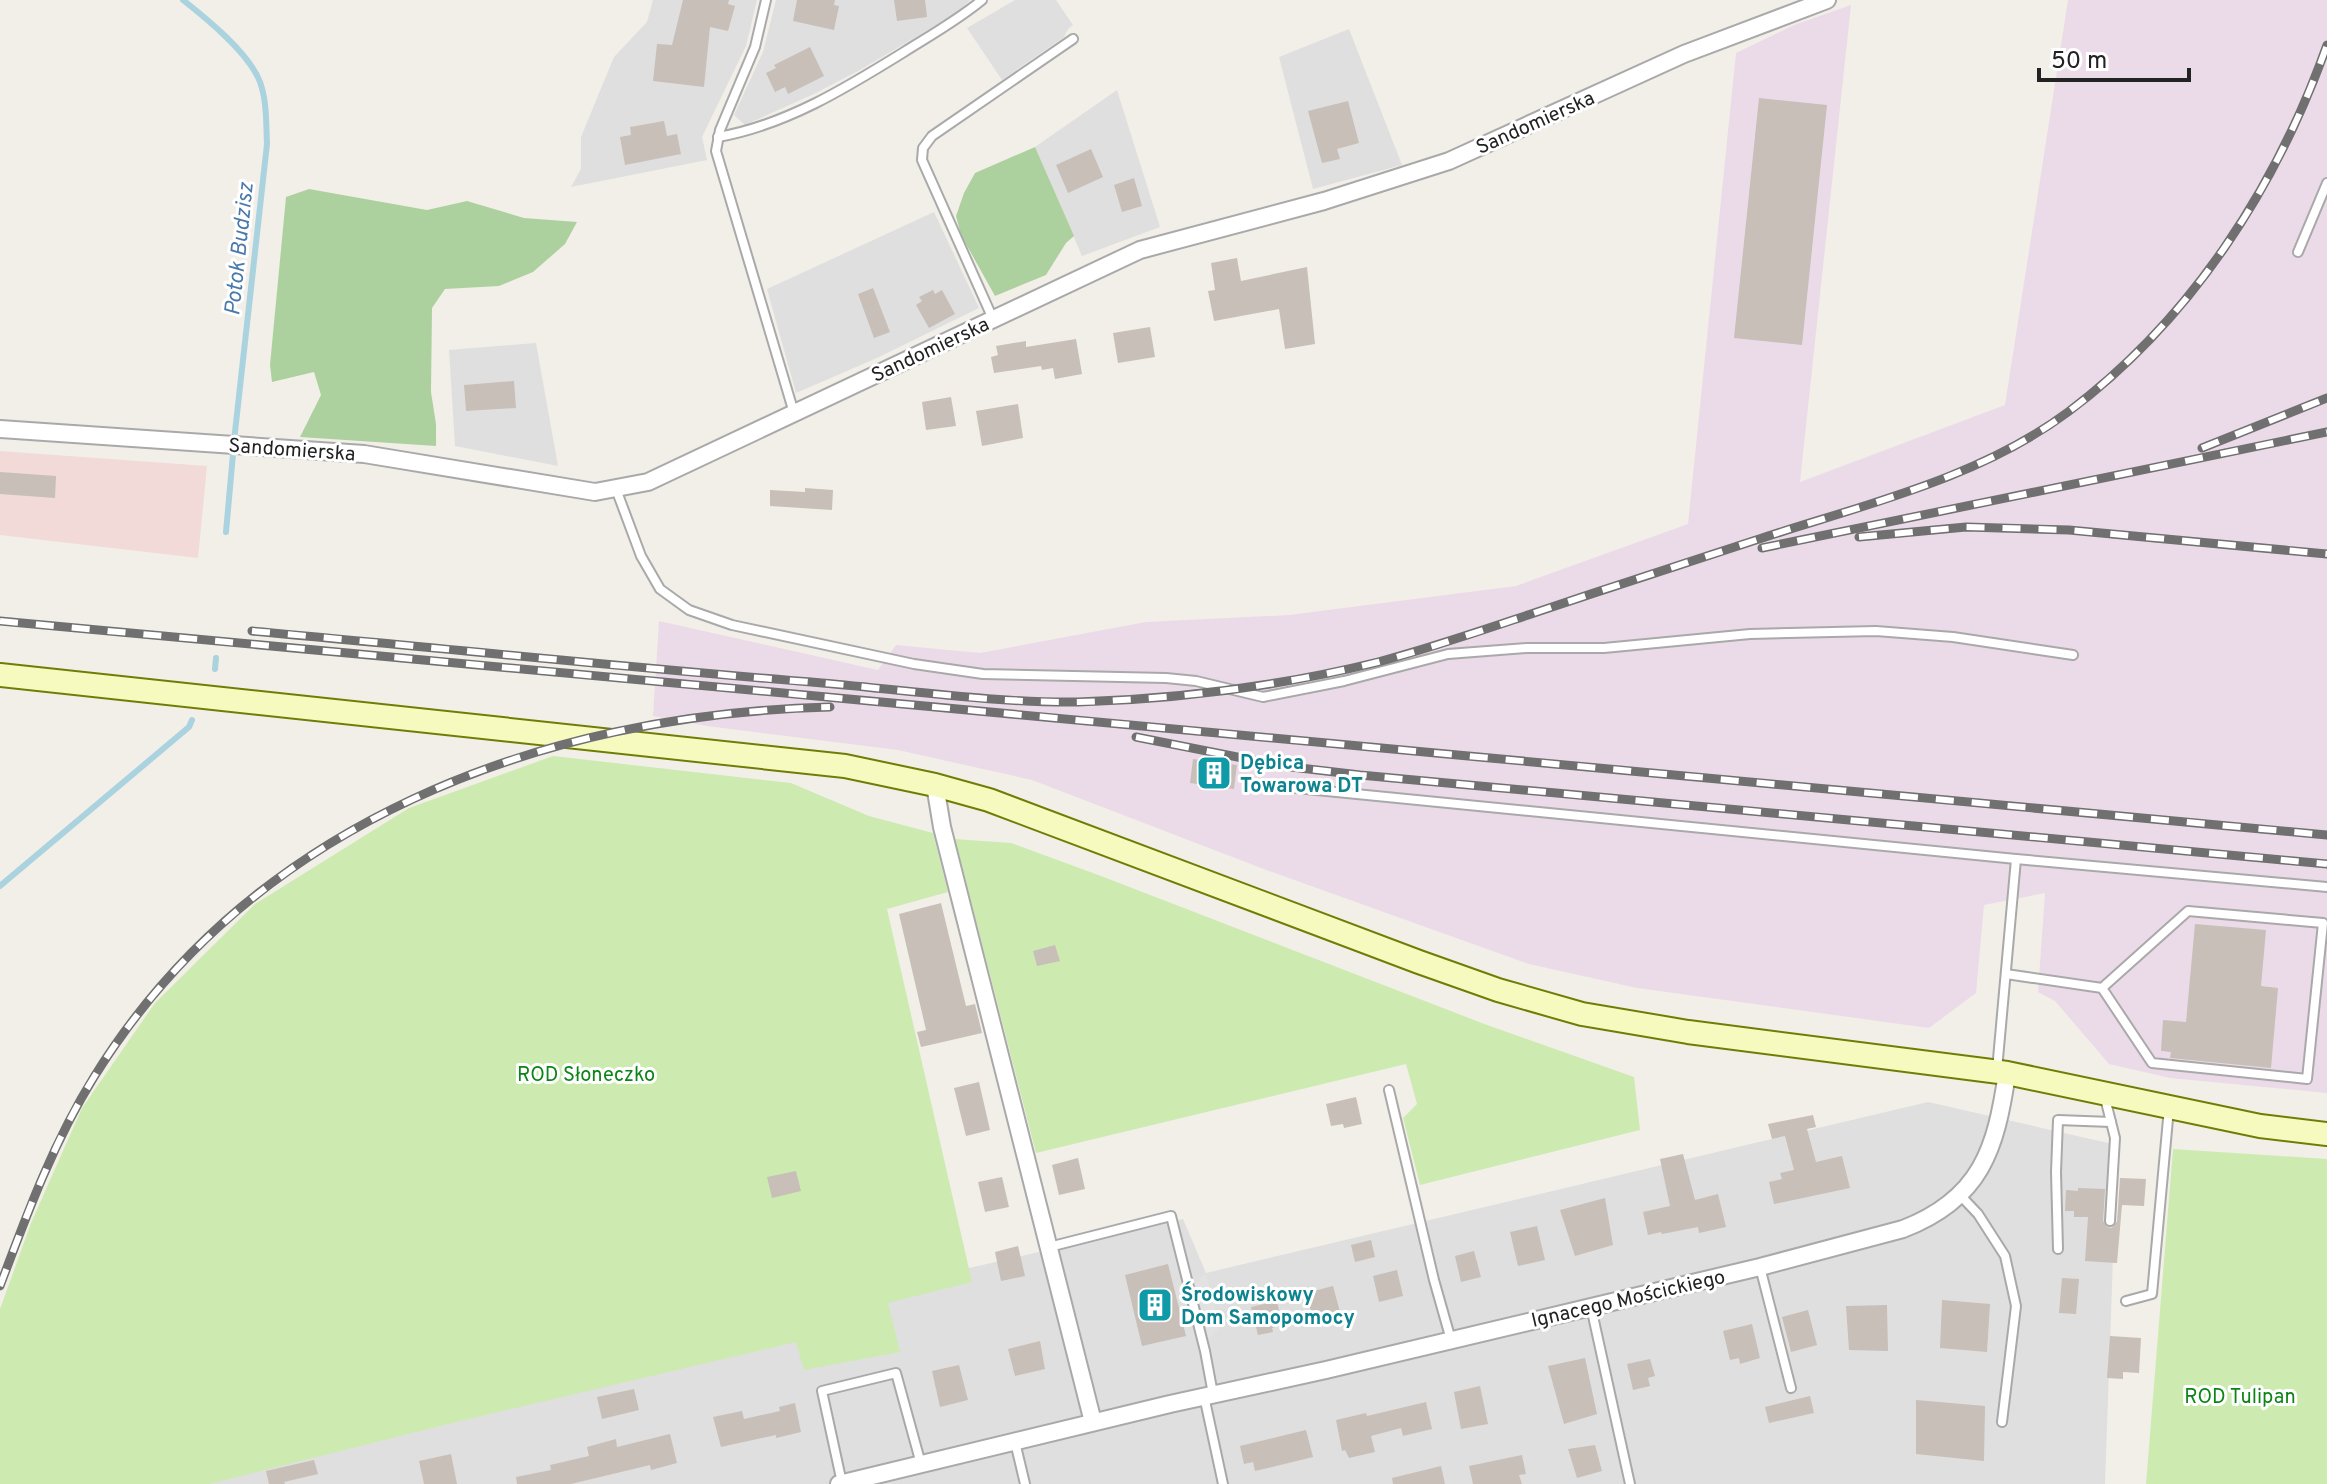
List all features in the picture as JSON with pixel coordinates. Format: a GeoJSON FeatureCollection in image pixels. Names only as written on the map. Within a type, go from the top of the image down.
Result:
{"type":"FeatureCollection","features":[{"type":"Feature","properties":{"kind":"street","name":"Sandomierska"},"geometry":{"type":"LineString","coordinates":[[0,429],[364,454],[595,492],[648,482],[1140,250],[1324,201],[1449,161],[1684,54],[1827,0]]}},
{"type":"Feature","properties":{"kind":"street"},"geometry":{"type":"LineString","coordinates":[[0,675],[845,766],[989,800],[1498,990],[1582,1014],[1688,1032],[2002,1072],[2260,1126],[2327,1134]]}},
{"type":"Feature","properties":{"kind":"street"},"geometry":{"type":"LineString","coordinates":[[935,785],[942,827],[1093,1422]]}},
{"type":"Feature","properties":{"kind":"street","name":"Ignacego Mościckiego"},"geometry":{"type":"LineString","coordinates":[[840,1484],[874,1480],[921,1464],[1093,1422],[1760,1267],[1920,1223],[1960,1195],[1988,1155],[2001,1110],[2002,1072]]}},
{"type":"Feature","properties":{"kind":"lane"},"geometry":{"type":"LineString","coordinates":[[766,0],[755,47],[718,137],[716,151],[794,414]]}},
{"type":"Feature","properties":{"kind":"lane"},"geometry":{"type":"LineString","coordinates":[[718,137],[769,124],[815,104],[966,14],[982,0]]}},
{"type":"Feature","properties":{"kind":"lane"},"geometry":{"type":"LineString","coordinates":[[993,319],[922,160],[923,148],[932,136],[1073,39]]}},
{"type":"Feature","properties":{"kind":"lane"},"geometry":{"type":"LineString","coordinates":[[2298,252],[2327,183]]}},
{"type":"Feature","properties":{"kind":"lane"},"geometry":{"type":"LineString","coordinates":[[616,488],[641,556],[660,589],[689,610],[732,625],[914,664],[983,674],[1166,678],[1196,681],[1263,697],[1344,681],[1448,654],[1527,648],[1604,648],[1750,634],[1907,633],[2073,655]]}},
{"type":"Feature","properties":{"kind":"lane"},"geometry":{"type":"LineString","coordinates":[[1264,785],[2327,887]]}},
{"type":"Feature","properties":{"kind":"lane"},"geometry":{"type":"LineString","coordinates":[[2002,1072],[2006,974],[2016,859]]}},
{"type":"Feature","properties":{"kind":"lane"},"geometry":{"type":"LineString","coordinates":[[2006,974],[2102,988],[2152,1063],[2307,1079],[2323,923],[2188,911],[2102,988]]}},
{"type":"Feature","properties":{"kind":"lane"},"geometry":{"type":"LineString","coordinates":[[1389,1090],[1451,1340]]}},
{"type":"Feature","properties":{"kind":"lane"},"geometry":{"type":"LineString","coordinates":[[2104,1093],[2115,1138],[2110,1221]]}},
{"type":"Feature","properties":{"kind":"lane"},"geometry":{"type":"LineString","coordinates":[[2126,1301],[2152,1294],[2169,1107]]}},
{"type":"Feature","properties":{"kind":"lane"},"geometry":{"type":"LineString","coordinates":[[2058,1249],[2058,1120],[2111,1122]]}},
{"type":"Feature","properties":{"kind":"lane"},"geometry":{"type":"LineString","coordinates":[[1960,1195],[1978,1214],[2005,1256],[2016,1306],[2002,1422]]}},
{"type":"Feature","properties":{"kind":"lane"},"geometry":{"type":"LineString","coordinates":[[1049,1247],[1171,1216],[1205,1351],[1223,1484]]}},
{"type":"Feature","properties":{"kind":"lane"},"geometry":{"type":"LineString","coordinates":[[1760,1267],[1791,1388]]}},
{"type":"Feature","properties":{"kind":"lane"},"geometry":{"type":"LineString","coordinates":[[1591,1307],[1630,1484]]}},
{"type":"Feature","properties":{"kind":"lane"},"geometry":{"type":"LineString","coordinates":[[840,1484],[822,1391],[896,1373],[921,1464]]}},
{"type":"Feature","properties":{"kind":"lane"},"geometry":{"type":"LineString","coordinates":[[1014,1441],[1025,1484]]}},
{"type":"Feature","properties":{"kind":"shaded area"},"geometry":{"type":"Polygon","coordinates":[[[653,0],[757,0],[746,46],[702,137],[707,160],[571,187],[581,169],[581,137],[614,57],[647,22],[653,0]]]}},
{"type":"Feature","properties":{"kind":"shaded area"},"geometry":{"type":"Polygon","coordinates":[[[776,0],[970,0],[963,9],[860,70],[745,125],[734,115],[763,52],[776,0]]]}},
{"type":"Feature","properties":{"kind":"shaded area"},"geometry":{"type":"Polygon","coordinates":[[[1015,0],[1056,0],[1073,25],[1064,37],[1002,80],[967,28],[1015,0]]]}},
{"type":"Feature","properties":{"kind":"shaded area"},"geometry":{"type":"Polygon","coordinates":[[[2068,0],[2327,0],[2327,1093],[2170,1078],[2109,1064],[2055,1001],[2038,992],[2045,893],[1984,905],[1976,993],[1929,1028],[1637,988],[1529,964],[1269,871],[1032,780],[898,750],[707,726],[653,716],[659,621],[878,670],[896,645],[980,653],[1146,622],[1289,615],[1516,586],[1688,524],[1736,53],[1794,25],[1851,5],[1800,482],[2005,405],[2068,0]]]}},
{"type":"Feature","properties":{"kind":"shaded area"},"geometry":{"type":"Polygon","coordinates":[[[1349,29],[1402,165],[1313,189],[1279,57],[1349,29]]]}},
{"type":"Feature","properties":{"kind":"shaded area"},"geometry":{"type":"Polygon","coordinates":[[[1117,90],[1160,227],[1082,256],[1035,147],[1117,90]]]}},
{"type":"Feature","properties":{"kind":"shaded area"},"geometry":{"type":"Polygon","coordinates":[[[934,212],[979,308],[796,393],[767,289],[934,212]]]}},
{"type":"Feature","properties":{"kind":"shaded area"},"geometry":{"type":"Polygon","coordinates":[[[536,343],[558,466],[455,446],[449,350],[536,343]]]}},
{"type":"Feature","properties":{"kind":"shaded area"},"geometry":{"type":"Polygon","coordinates":[[[0,451],[207,466],[198,558],[0,535],[0,451]]]}},
{"type":"Feature","properties":{"kind":"shaded area"},"geometry":{"type":"Polygon","coordinates":[[[1928,1102],[2117,1145],[2105,1484],[27,1484],[1183,1219],[1206,1273],[1928,1102]]]}},
{"type":"Feature","properties":{"kind":"shaded area"},"geometry":{"type":"Polygon","coordinates":[[[1206,1273],[1220,1327],[1208,1340],[1195,1283],[1206,1273]]]}},
{"type":"Feature","properties":{"kind":"green space"},"geometry":{"type":"Polygon","coordinates":[[[1035,147],[1074,236],[1066,243],[1046,275],[995,296],[961,235],[956,216],[975,173],[1035,147]]]}},
{"type":"Feature","properties":{"kind":"green space"},"geometry":{"type":"Polygon","coordinates":[[[309,189],[427,210],[467,201],[524,218],[577,222],[565,244],[533,272],[499,286],[445,289],[432,308],[431,392],[436,446],[300,437],[321,395],[314,372],[272,382],[270,365],[286,197],[309,189]]]}},
{"type":"Feature","properties":{"kind":"green space","name":"ROD Słoneczko"},"geometry":{"type":"Polygon","coordinates":[[[553,756],[791,783],[869,816],[933,833],[948,892],[887,909],[972,1282],[888,1303],[900,1352],[804,1370],[796,1342],[209,1484],[0,1484],[0,1309],[31,1223],[82,1108],[155,1003],[255,904],[409,808],[553,756]]]}},
{"type":"Feature","properties":{"kind":"green space"},"geometry":{"type":"Polygon","coordinates":[[[955,839],[1011,843],[1487,1025],[1634,1077],[1640,1130],[1420,1185],[1403,1118],[1417,1104],[1406,1064],[1036,1153],[955,839]]]}},
{"type":"Feature","properties":{"kind":"green space","name":"ROD Tulipan"},"geometry":{"type":"Polygon","coordinates":[[[2173,1149],[2327,1159],[2327,1484],[2146,1484],[2173,1149]]]}},
{"type":"Feature","properties":{"kind":"building"},"geometry":{"type":"Polygon","coordinates":[[[683,0],[729,0],[728,4],[735,6],[728,31],[710,27],[704,87],[653,81],[657,44],[672,45],[683,0]]]}},
{"type":"Feature","properties":{"kind":"building"},"geometry":{"type":"Polygon","coordinates":[[[797,0],[835,0],[834,5],[839,6],[834,30],[793,21],[797,0]]]}},
{"type":"Feature","properties":{"kind":"building"},"geometry":{"type":"Polygon","coordinates":[[[894,0],[925,0],[927,17],[897,21],[894,0]]]}},
{"type":"Feature","properties":{"kind":"building"},"geometry":{"type":"Polygon","coordinates":[[[810,47],[824,76],[788,94],[785,87],[775,92],[766,73],[776,68],[774,65],[810,47]]]}},
{"type":"Feature","properties":{"kind":"building"},"geometry":{"type":"Polygon","coordinates":[[[1759,98],[1827,105],[1802,345],[1734,338],[1759,98]]]}},
{"type":"Feature","properties":{"kind":"building"},"geometry":{"type":"Polygon","coordinates":[[[1348,101],[1359,143],[1337,149],[1340,159],[1322,163],[1308,111],[1348,101]]]}},
{"type":"Feature","properties":{"kind":"building"},"geometry":{"type":"Polygon","coordinates":[[[664,121],[667,136],[677,134],[681,154],[625,165],[620,137],[631,135],[630,127],[664,121]]]}},
{"type":"Feature","properties":{"kind":"building"},"geometry":{"type":"Polygon","coordinates":[[[1091,149],[1103,177],[1068,193],[1056,165],[1091,149]]]}},
{"type":"Feature","properties":{"kind":"building"},"geometry":{"type":"Polygon","coordinates":[[[1134,178],[1142,206],[1122,212],[1114,185],[1134,178]]]}},
{"type":"Feature","properties":{"kind":"building"},"geometry":{"type":"Polygon","coordinates":[[[1237,258],[1241,281],[1307,267],[1315,344],[1285,349],[1279,309],[1214,321],[1208,291],[1215,290],[1211,263],[1237,258]]]}},
{"type":"Feature","properties":{"kind":"building"},"geometry":{"type":"Polygon","coordinates":[[[873,288],[890,332],[874,338],[858,294],[873,288]]]}},
{"type":"Feature","properties":{"kind":"building"},"geometry":{"type":"Polygon","coordinates":[[[933,290],[935,294],[942,290],[955,314],[929,328],[916,305],[922,301],[919,297],[933,290]]]}},
{"type":"Feature","properties":{"kind":"building"},"geometry":{"type":"Polygon","coordinates":[[[1150,327],[1155,357],[1118,363],[1113,333],[1150,327]]]}},
{"type":"Feature","properties":{"kind":"building"},"geometry":{"type":"Polygon","coordinates":[[[1076,339],[1082,374],[1055,379],[1053,368],[1042,370],[1041,366],[994,373],[991,357],[998,355],[996,346],[1026,341],[1026,347],[1076,339]]]}},
{"type":"Feature","properties":{"kind":"building"},"geometry":{"type":"Polygon","coordinates":[[[514,381],[516,408],[466,411],[464,385],[514,381]]]}},
{"type":"Feature","properties":{"kind":"building"},"geometry":{"type":"Polygon","coordinates":[[[951,397],[956,426],[926,430],[922,402],[951,397]]]}},
{"type":"Feature","properties":{"kind":"building"},"geometry":{"type":"Polygon","coordinates":[[[1018,404],[1023,438],[982,446],[976,411],[1018,404]]]}},
{"type":"Feature","properties":{"kind":"building"},"geometry":{"type":"Polygon","coordinates":[[[0,472],[56,476],[55,498],[0,494],[0,472]]]}},
{"type":"Feature","properties":{"kind":"building"},"geometry":{"type":"Polygon","coordinates":[[[805,488],[833,490],[832,510],[770,506],[770,490],[805,492],[805,488]]]}},
{"type":"Feature","properties":{"kind":"building","name":"Dębica Towarowa DT"},"geometry":{"type":"Polygon","coordinates":[[[1193,759],[1237,765],[1234,789],[1190,783],[1193,759]]]}},
{"type":"Feature","properties":{"kind":"building"},"geometry":{"type":"Polygon","coordinates":[[[941,903],[966,1006],[975,1004],[982,1033],[921,1047],[917,1032],[926,1030],[899,914],[941,903]]]}},
{"type":"Feature","properties":{"kind":"building"},"geometry":{"type":"Polygon","coordinates":[[[2195,924],[2266,930],[2261,986],[2278,988],[2271,1068],[2170,1058],[2171,1052],[2161,1051],[2163,1020],[2186,1022],[2195,924]]]}},
{"type":"Feature","properties":{"kind":"building"},"geometry":{"type":"Polygon","coordinates":[[[1055,945],[1060,961],[1037,966],[1033,951],[1055,945]]]}},
{"type":"Feature","properties":{"kind":"building"},"geometry":{"type":"Polygon","coordinates":[[[979,1082],[990,1130],[966,1136],[954,1088],[979,1082]]]}},
{"type":"Feature","properties":{"kind":"building"},"geometry":{"type":"Polygon","coordinates":[[[1356,1097],[1362,1124],[1344,1128],[1343,1124],[1331,1126],[1326,1104],[1356,1097]]]}},
{"type":"Feature","properties":{"kind":"building"},"geometry":{"type":"Polygon","coordinates":[[[1813,1115],[1816,1127],[1807,1129],[1816,1162],[1842,1156],[1850,1188],[1774,1204],[1769,1182],[1782,1179],[1780,1173],[1794,1170],[1785,1136],[1772,1139],[1768,1124],[1813,1115]]]}},
{"type":"Feature","properties":{"kind":"building"},"geometry":{"type":"Polygon","coordinates":[[[1683,1154],[1695,1200],[1718,1194],[1726,1227],[1699,1233],[1698,1227],[1648,1235],[1643,1212],[1670,1206],[1660,1159],[1683,1154]]]}},
{"type":"Feature","properties":{"kind":"building"},"geometry":{"type":"Polygon","coordinates":[[[1078,1158],[1085,1189],[1059,1195],[1052,1165],[1078,1158]]]}},
{"type":"Feature","properties":{"kind":"building"},"geometry":{"type":"Polygon","coordinates":[[[796,1171],[801,1191],[772,1198],[767,1177],[796,1171]]]}},
{"type":"Feature","properties":{"kind":"building"},"geometry":{"type":"Polygon","coordinates":[[[1002,1177],[1009,1207],[985,1212],[978,1182],[1002,1177]]]}},
{"type":"Feature","properties":{"kind":"building"},"geometry":{"type":"Polygon","coordinates":[[[2120,1178],[2146,1179],[2144,1206],[2122,1205],[2117,1263],[2085,1261],[2088,1217],[2074,1217],[2074,1211],[2065,1211],[2066,1190],[2105,1189],[2103,1221],[2112,1228],[2117,1221],[2120,1178]]]}},
{"type":"Feature","properties":{"kind":"building"},"geometry":{"type":"Polygon","coordinates":[[[1605,1198],[1613,1245],[1575,1256],[1560,1210],[1605,1198]]]}},
{"type":"Feature","properties":{"kind":"building"},"geometry":{"type":"Polygon","coordinates":[[[1537,1226],[1545,1260],[1518,1266],[1510,1232],[1537,1226]]]}},
{"type":"Feature","properties":{"kind":"building"},"geometry":{"type":"Polygon","coordinates":[[[1371,1240],[1375,1257],[1355,1262],[1351,1245],[1371,1240]]]}},
{"type":"Feature","properties":{"kind":"building"},"geometry":{"type":"Polygon","coordinates":[[[1018,1246],[1025,1276],[1001,1281],[995,1252],[1018,1246]]]}},
{"type":"Feature","properties":{"kind":"building"},"geometry":{"type":"Polygon","coordinates":[[[1474,1251],[1481,1277],[1461,1282],[1455,1256],[1474,1251]]]}},
{"type":"Feature","properties":{"kind":"building","name":"Środowiskowy Dom Samopomocy"},"geometry":{"type":"Polygon","coordinates":[[[1168,1264],[1186,1336],[1142,1346],[1125,1275],[1168,1264]]]}},
{"type":"Feature","properties":{"kind":"building"},"geometry":{"type":"Polygon","coordinates":[[[1397,1270],[1403,1296],[1379,1302],[1373,1276],[1397,1270]]]}},
{"type":"Feature","properties":{"kind":"building"},"geometry":{"type":"Polygon","coordinates":[[[2062,1278],[2079,1279],[2076,1314],[2059,1313],[2062,1278]]]}},
{"type":"Feature","properties":{"kind":"building"},"geometry":{"type":"Polygon","coordinates":[[[1333,1286],[1340,1312],[1322,1317],[1321,1313],[1312,1315],[1306,1293],[1333,1286]]]}},
{"type":"Feature","properties":{"kind":"building"},"geometry":{"type":"Polygon","coordinates":[[[1942,1300],[1990,1304],[1987,1352],[1940,1348],[1942,1300]]]}},
{"type":"Feature","properties":{"kind":"building"},"geometry":{"type":"Polygon","coordinates":[[[1277,1301],[1282,1325],[1272,1328],[1273,1332],[1258,1335],[1251,1307],[1277,1301]]]}},
{"type":"Feature","properties":{"kind":"building"},"geometry":{"type":"Polygon","coordinates":[[[1887,1305],[1888,1351],[1849,1350],[1846,1306],[1887,1305]]]}},
{"type":"Feature","properties":{"kind":"building"},"geometry":{"type":"Polygon","coordinates":[[[1808,1310],[1817,1345],[1791,1352],[1782,1317],[1808,1310]]]}},
{"type":"Feature","properties":{"kind":"building"},"geometry":{"type":"Polygon","coordinates":[[[1752,1324],[1760,1358],[1740,1364],[1739,1358],[1730,1360],[1723,1331],[1752,1324]]]}},
{"type":"Feature","properties":{"kind":"building"},"geometry":{"type":"Polygon","coordinates":[[[2110,1336],[2141,1338],[2139,1373],[2123,1372],[2123,1379],[2107,1378],[2110,1336]]]}},
{"type":"Feature","properties":{"kind":"building"},"geometry":{"type":"Polygon","coordinates":[[[1040,1341],[1045,1369],[1015,1376],[1008,1349],[1040,1341]]]}},
{"type":"Feature","properties":{"kind":"building"},"geometry":{"type":"Polygon","coordinates":[[[1585,1358],[1597,1414],[1564,1424],[1548,1366],[1585,1358]]]}},
{"type":"Feature","properties":{"kind":"building"},"geometry":{"type":"Polygon","coordinates":[[[1650,1359],[1655,1376],[1648,1378],[1650,1386],[1633,1390],[1627,1364],[1650,1359]]]}},
{"type":"Feature","properties":{"kind":"building"},"geometry":{"type":"Polygon","coordinates":[[[959,1365],[968,1400],[940,1407],[932,1371],[959,1365]]]}},
{"type":"Feature","properties":{"kind":"building"},"geometry":{"type":"Polygon","coordinates":[[[1480,1386],[1488,1424],[1461,1429],[1454,1392],[1480,1386]]]}},
{"type":"Feature","properties":{"kind":"building"},"geometry":{"type":"Polygon","coordinates":[[[634,1389],[639,1410],[602,1419],[597,1397],[634,1389]]]}},
{"type":"Feature","properties":{"kind":"building"},"geometry":{"type":"Polygon","coordinates":[[[1810,1396],[1814,1413],[1769,1423],[1765,1407],[1810,1396]]]}},
{"type":"Feature","properties":{"kind":"building"},"geometry":{"type":"Polygon","coordinates":[[[1916,1400],[1985,1406],[1984,1461],[1916,1454],[1916,1400]]]}},
{"type":"Feature","properties":{"kind":"building"},"geometry":{"type":"Polygon","coordinates":[[[1426,1402],[1432,1429],[1403,1436],[1401,1428],[1371,1436],[1375,1452],[1349,1458],[1345,1450],[1342,1451],[1336,1420],[1426,1402]]]}},
{"type":"Feature","properties":{"kind":"building"},"geometry":{"type":"Polygon","coordinates":[[[795,1403],[801,1432],[721,1447],[713,1417],[742,1411],[744,1419],[780,1411],[779,1407],[795,1403]]]}},
{"type":"Feature","properties":{"kind":"building"},"geometry":{"type":"Polygon","coordinates":[[[1306,1430],[1313,1457],[1255,1471],[1253,1462],[1244,1464],[1240,1446],[1306,1430]]]}},
{"type":"Feature","properties":{"kind":"building"},"geometry":{"type":"Polygon","coordinates":[[[670,1434],[677,1463],[651,1470],[650,1465],[571,1484],[517,1484],[516,1477],[551,1470],[550,1465],[589,1456],[587,1447],[616,1439],[617,1447],[670,1434]]]}},
{"type":"Feature","properties":{"kind":"building"},"geometry":{"type":"Polygon","coordinates":[[[1595,1445],[1602,1471],[1577,1478],[1568,1449],[1595,1445]]]}},
{"type":"Feature","properties":{"kind":"building"},"geometry":{"type":"Polygon","coordinates":[[[451,1454],[457,1484],[424,1484],[419,1461],[451,1454]]]}},
{"type":"Feature","properties":{"kind":"building"},"geometry":{"type":"Polygon","coordinates":[[[1522,1455],[1526,1474],[1519,1475],[1522,1484],[1473,1484],[1469,1466],[1522,1455]]]}},
{"type":"Feature","properties":{"kind":"building"},"geometry":{"type":"Polygon","coordinates":[[[314,1460],[318,1474],[285,1484],[269,1484],[266,1471],[314,1460]]]}},
{"type":"Feature","properties":{"kind":"building"},"geometry":{"type":"Polygon","coordinates":[[[1441,1466],[1445,1484],[1393,1484],[1392,1478],[1441,1466]]]}},
{"type":"Feature","properties":{"kind":"waterway","name":"Potok Budzisz"},"geometry":{"type":"LineString","coordinates":[[183,0],[226,37],[247,60],[260,82],[266,113],[267,144],[226,532]]}},
{"type":"Feature","properties":{"kind":"waterway","name":"Potok Budzisz"},"geometry":{"type":"LineString","coordinates":[[215,669],[216,658]]}},
{"type":"Feature","properties":{"kind":"waterway","name":"Potok Budzisz"},"geometry":{"type":"LineString","coordinates":[[0,886],[189,727],[192,720]]}},
{"type":"Feature","properties":{"kind":"railway"},"geometry":{"type":"LineString","coordinates":[[252,631],[950,696],[1046,702],[1116,700],[1230,690],[1304,678],[1398,657],[1918,488],[1996,455],[2068,412],[2112,376],[2153,336],[2191,293],[2224,248],[2282,150],[2327,45]]}},
{"type":"Feature","properties":{"kind":"railway"},"geometry":{"type":"LineString","coordinates":[[2202,448],[2327,398]]}},
{"type":"Feature","properties":{"kind":"railway"},"geometry":{"type":"LineString","coordinates":[[1762,548],[2327,432]]}},
{"type":"Feature","properties":{"kind":"railway"},"geometry":{"type":"LineString","coordinates":[[1859,537],[1966,527],[2069,530],[2327,554]]}},
{"type":"Feature","properties":{"kind":"railway"},"geometry":{"type":"LineString","coordinates":[[0,621],[2327,835]]}},
{"type":"Feature","properties":{"kind":"railway"},"geometry":{"type":"LineString","coordinates":[[0,1286],[42,1179],[79,1102],[159,988],[235,913],[320,850],[413,799],[512,760],[615,732],[722,714],[830,707]]}},
{"type":"Feature","properties":{"kind":"railway"},"geometry":{"type":"LineString","coordinates":[[1136,737],[1283,766],[1360,775],[2327,864]]}},
{"type":"Feature","properties":{"kind":"place","name":"Dębica Towarowa DT"},"geometry":{"type":"Point","coordinates":[1214,773]}},
{"type":"Feature","properties":{"kind":"place","name":"Środowiskowy Dom Samopomocy"},"geometry":{"type":"Point","coordinates":[1155,1305]}}]}
